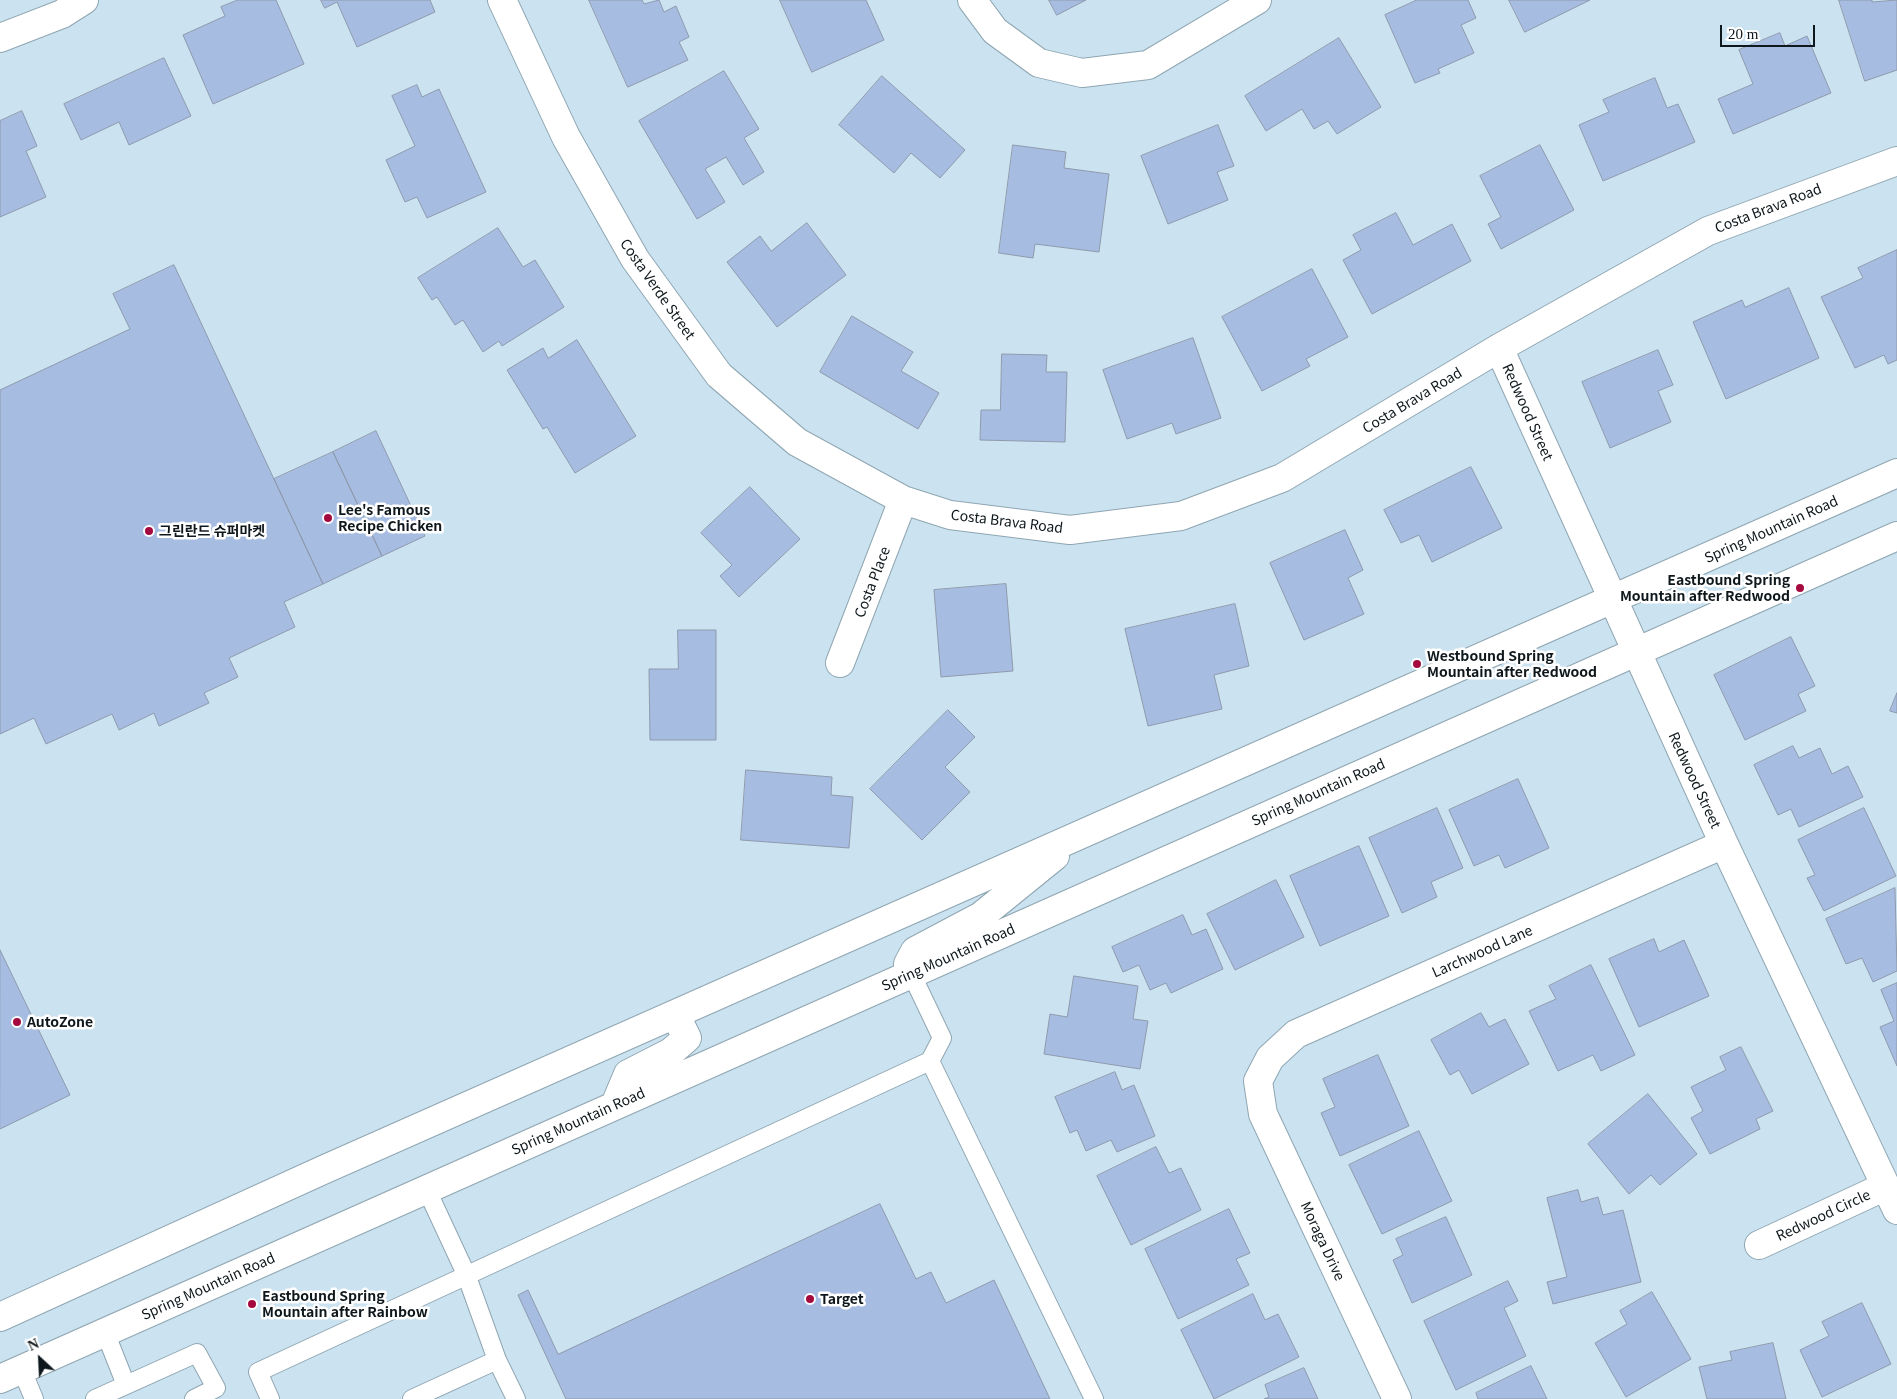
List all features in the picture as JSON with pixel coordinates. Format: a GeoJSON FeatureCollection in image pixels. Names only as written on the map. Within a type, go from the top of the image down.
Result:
{"type":"FeatureCollection","features":[{"type":"Feature","properties":{"kind":"main road"},"geometry":{"type":"LineString","coordinates":[[0,38],[62,14],[84,0]]}},
{"type":"Feature","properties":{"kind":"main road","name":"Costa Verde Street"},"geometry":{"type":"LineString","coordinates":[[502,0],[566,138],[634,259],[719,375],[796,442],[903,500]]}},
{"type":"Feature","properties":{"kind":"main road"},"geometry":{"type":"LineString","coordinates":[[972,0],[995,31],[1038,63],[1082,73],[1148,64],[1258,0]]}},
{"type":"Feature","properties":{"kind":"main road","name":"Costa Brava Road"},"geometry":{"type":"LineString","coordinates":[[903,500],[950,515],[1070,530],[1181,516],[1282,478],[1499,348],[1708,231],[1897,161]]}},
{"type":"Feature","properties":{"kind":"main road","name":"Redwood Street"},"geometry":{"type":"LineString","coordinates":[[1499,348],[1724,844],[1897,1210]]}},
{"type":"Feature","properties":{"kind":"main road","name":"Spring Mountain Road"},"geometry":{"type":"LineString","coordinates":[[0,1317],[323,1170],[1897,473]]}},
{"type":"Feature","properties":{"kind":"main road","name":"Costa Place"},"geometry":{"type":"LineString","coordinates":[[840,663],[903,500]]}},
{"type":"Feature","properties":{"kind":"main road","name":"Spring Mountain Road"},"geometry":{"type":"LineString","coordinates":[[11,1374],[1897,536]]}},
{"type":"Feature","properties":{"kind":"main road"},"geometry":{"type":"LineString","coordinates":[[911,973],[908,964],[915,950],[981,916],[1084,833]]}},
{"type":"Feature","properties":{"kind":"main road","name":"Larchwood Lane"},"geometry":{"type":"LineString","coordinates":[[1258,1081],[1270,1058],[1296,1034],[1724,844]]}},
{"type":"Feature","properties":{"kind":"main road"},"geometry":{"type":"LineString","coordinates":[[615,1105],[628,1074],[671,1052],[687,1038],[675,1014]]}},
{"type":"Feature","properties":{"kind":"main road","name":"Moraga Drive"},"geometry":{"type":"LineString","coordinates":[[1258,1081],[1263,1114],[1397,1399]]}},
{"type":"Feature","properties":{"kind":"main road","name":"Redwood Circle"},"geometry":{"type":"LineString","coordinates":[[1760,1245],[1886,1186]]}},
{"type":"Feature","properties":{"kind":"lane"},"geometry":{"type":"LineString","coordinates":[[270,1399],[258,1372],[466,1274],[930,1061],[942,1038],[911,973]]}},
{"type":"Feature","properties":{"kind":"lane"},"geometry":{"type":"LineString","coordinates":[[930,1061],[1094,1399]]}},
{"type":"Feature","properties":{"kind":"lane"},"geometry":{"type":"LineString","coordinates":[[426,1188],[466,1274],[497,1360],[516,1399]]}},
{"type":"Feature","properties":{"kind":"lane"},"geometry":{"type":"LineString","coordinates":[[105,1332],[126,1385]]}},
{"type":"Feature","properties":{"kind":"lane"},"geometry":{"type":"LineString","coordinates":[[95,1399],[197,1353],[216,1388],[194,1399]]}},
{"type":"Feature","properties":{"kind":"lane"},"geometry":{"type":"LineString","coordinates":[[412,1399],[497,1360]]}},
{"type":"Feature","properties":{"kind":"lane"},"geometry":{"type":"LineString","coordinates":[[11,1374],[34,1399]]}},
{"type":"Feature","properties":{"kind":"building"},"geometry":{"type":"Polygon","coordinates":[[[238,0],[276,0],[304,64],[213,104],[183,35],[225,16],[221,7],[238,0]]]}},
{"type":"Feature","properties":{"kind":"building"},"geometry":{"type":"Polygon","coordinates":[[[321,0],[430,0],[435,12],[357,47],[337,2],[325,8],[321,0]]]}},
{"type":"Feature","properties":{"kind":"building"},"geometry":{"type":"Polygon","coordinates":[[[589,0],[642,0],[644,4],[659,0],[664,12],[676,6],[689,37],[679,42],[688,60],[628,87],[589,0]]]}},
{"type":"Feature","properties":{"kind":"building"},"geometry":{"type":"Polygon","coordinates":[[[780,0],[866,0],[884,40],[812,72],[780,0]]]}},
{"type":"Feature","properties":{"kind":"building"},"geometry":{"type":"Polygon","coordinates":[[[1049,0],[1086,0],[1057,15],[1049,0]]]}},
{"type":"Feature","properties":{"kind":"building"},"geometry":{"type":"Polygon","coordinates":[[[1417,0],[1468,0],[1476,18],[1461,25],[1474,53],[1438,69],[1440,73],[1415,83],[1385,15],[1417,0]]]}},
{"type":"Feature","properties":{"kind":"building"},"geometry":{"type":"Polygon","coordinates":[[[1509,0],[1590,0],[1525,32],[1509,0]]]}},
{"type":"Feature","properties":{"kind":"building"},"geometry":{"type":"Polygon","coordinates":[[[1839,0],[1872,0],[1872,2],[1897,0],[1897,70],[1865,81],[1839,0]]]}},
{"type":"Feature","properties":{"kind":"building"},"geometry":{"type":"Polygon","coordinates":[[[1780,33],[1785,46],[1807,36],[1831,93],[1733,134],[1718,99],[1753,84],[1739,50],[1780,33]]]}},
{"type":"Feature","properties":{"kind":"building"},"geometry":{"type":"Polygon","coordinates":[[[1339,38],[1381,107],[1337,134],[1328,121],[1314,129],[1302,109],[1266,131],[1245,96],[1339,38]]]}},
{"type":"Feature","properties":{"kind":"building"},"geometry":{"type":"Polygon","coordinates":[[[164,58],[191,116],[129,145],[119,122],[81,140],[64,104],[164,58]]]}},
{"type":"Feature","properties":{"kind":"building"},"geometry":{"type":"Polygon","coordinates":[[[724,71],[759,129],[744,138],[764,172],[743,185],[726,157],[705,169],[725,202],[697,219],[639,121],[724,71]]]}},
{"type":"Feature","properties":{"kind":"building"},"geometry":{"type":"Polygon","coordinates":[[[882,76],[965,150],[940,178],[911,153],[894,173],[839,125],[882,76]]]}},
{"type":"Feature","properties":{"kind":"building"},"geometry":{"type":"Polygon","coordinates":[[[1655,78],[1667,108],[1678,104],[1695,142],[1603,181],[1579,125],[1609,112],[1603,100],[1655,78]]]}},
{"type":"Feature","properties":{"kind":"building"},"geometry":{"type":"Polygon","coordinates":[[[417,85],[422,97],[439,89],[486,192],[427,218],[417,197],[405,202],[386,160],[415,146],[392,96],[417,85]]]}},
{"type":"Feature","properties":{"kind":"building"},"geometry":{"type":"Polygon","coordinates":[[[22,111],[37,146],[26,151],[46,197],[0,217],[0,121],[22,111]]]}},
{"type":"Feature","properties":{"kind":"building"},"geometry":{"type":"Polygon","coordinates":[[[1218,125],[1234,166],[1217,172],[1228,200],[1168,224],[1141,156],[1218,125]]]}},
{"type":"Feature","properties":{"kind":"building"},"geometry":{"type":"Polygon","coordinates":[[[1013,145],[1066,152],[1064,168],[1109,174],[1099,252],[1035,244],[1033,258],[999,253],[1013,145]]]}},
{"type":"Feature","properties":{"kind":"building"},"geometry":{"type":"Polygon","coordinates":[[[1540,145],[1574,210],[1501,249],[1488,224],[1501,217],[1480,176],[1540,145]]]}},
{"type":"Feature","properties":{"kind":"building"},"geometry":{"type":"Polygon","coordinates":[[[1396,213],[1413,245],[1452,224],[1471,261],[1372,314],[1343,260],[1361,250],[1353,235],[1396,213]]]}},
{"type":"Feature","properties":{"kind":"building"},"geometry":{"type":"Polygon","coordinates":[[[807,223],[846,275],[777,327],[727,262],[760,236],[771,251],[807,223]]]}},
{"type":"Feature","properties":{"kind":"building"},"geometry":{"type":"Polygon","coordinates":[[[498,228],[523,267],[535,260],[564,307],[502,346],[499,341],[483,352],[463,320],[455,325],[437,297],[432,300],[418,278],[498,228]]]}},
{"type":"Feature","properties":{"kind":"building"},"geometry":{"type":"Polygon","coordinates":[[[1897,250],[1897,360],[1888,364],[1884,355],[1855,368],[1821,297],[1863,278],[1858,268],[1897,250]]]}},
{"type":"Feature","properties":{"kind":"building","name":"그린란드 슈퍼마켓"},"geometry":{"type":"Polygon","coordinates":[[[174,265],[323,584],[284,602],[295,627],[229,658],[238,677],[204,693],[209,703],[159,726],[154,713],[119,730],[112,714],[46,744],[34,718],[0,734],[0,390],[130,329],[113,294],[174,265]]]}},
{"type":"Feature","properties":{"kind":"building"},"geometry":{"type":"Polygon","coordinates":[[[1312,269],[1348,337],[1306,359],[1310,366],[1262,391],[1222,317],[1312,269]]]}},
{"type":"Feature","properties":{"kind":"building"},"geometry":{"type":"Polygon","coordinates":[[[1789,288],[1819,358],[1726,399],[1693,322],[1742,300],[1745,307],[1789,288]]]}},
{"type":"Feature","properties":{"kind":"building"},"geometry":{"type":"Polygon","coordinates":[[[852,316],[913,352],[901,371],[939,393],[918,429],[820,372],[852,316]]]}},
{"type":"Feature","properties":{"kind":"building"},"geometry":{"type":"Polygon","coordinates":[[[1193,338],[1221,418],[1176,434],[1172,423],[1127,439],[1103,370],[1193,338]]]}},
{"type":"Feature","properties":{"kind":"building"},"geometry":{"type":"Polygon","coordinates":[[[577,340],[636,436],[575,473],[547,427],[543,429],[507,370],[543,348],[548,358],[577,340]]]}},
{"type":"Feature","properties":{"kind":"building"},"geometry":{"type":"Polygon","coordinates":[[[1658,350],[1673,385],[1658,391],[1671,422],[1610,448],[1582,382],[1658,350]]]}},
{"type":"Feature","properties":{"kind":"building"},"geometry":{"type":"Polygon","coordinates":[[[1002,354],[1047,355],[1046,372],[1067,372],[1065,442],[980,440],[981,410],[1000,410],[1002,354]]]}},
{"type":"Feature","properties":{"kind":"building"},"geometry":{"type":"Polygon","coordinates":[[[376,431],[425,536],[382,556],[333,452],[376,431]]]}},
{"type":"Feature","properties":{"kind":"building","name":"Lee's Famous Recipe Chicken"},"geometry":{"type":"Polygon","coordinates":[[[333,452],[382,556],[323,584],[274,479],[333,452]]]}},
{"type":"Feature","properties":{"kind":"building"},"geometry":{"type":"Polygon","coordinates":[[[1471,467],[1502,528],[1432,562],[1419,535],[1401,543],[1384,510],[1471,467]]]}},
{"type":"Feature","properties":{"kind":"building"},"geometry":{"type":"Polygon","coordinates":[[[750,487],[800,539],[739,597],[720,576],[732,565],[701,533],[750,487]]]}},
{"type":"Feature","properties":{"kind":"building"},"geometry":{"type":"Polygon","coordinates":[[[1345,530],[1363,570],[1348,578],[1364,614],[1304,640],[1270,563],[1345,530]]]}},
{"type":"Feature","properties":{"kind":"building"},"geometry":{"type":"Polygon","coordinates":[[[1006,584],[1013,671],[941,677],[934,590],[1006,584]]]}},
{"type":"Feature","properties":{"kind":"building"},"geometry":{"type":"Polygon","coordinates":[[[1235,604],[1249,666],[1214,675],[1222,709],[1148,726],[1125,629],[1235,604]]]}},
{"type":"Feature","properties":{"kind":"building"},"geometry":{"type":"Polygon","coordinates":[[[678,630],[716,630],[716,740],[650,740],[649,669],[678,669],[678,630]]]}},
{"type":"Feature","properties":{"kind":"building"},"geometry":{"type":"Polygon","coordinates":[[[1791,637],[1815,686],[1798,694],[1806,711],[1745,740],[1714,675],[1791,637]]]}},
{"type":"Feature","properties":{"kind":"building"},"geometry":{"type":"Polygon","coordinates":[[[1897,693],[1897,713],[1890,711],[1897,693]]]}},
{"type":"Feature","properties":{"kind":"building"},"geometry":{"type":"Polygon","coordinates":[[[948,710],[975,737],[945,767],[970,792],[922,840],[870,789],[948,710]]]}},
{"type":"Feature","properties":{"kind":"building"},"geometry":{"type":"Polygon","coordinates":[[[1793,746],[1799,758],[1820,748],[1832,774],[1848,766],[1863,797],[1799,827],[1791,809],[1778,815],[1754,765],[1793,746]]]}},
{"type":"Feature","properties":{"kind":"building"},"geometry":{"type":"Polygon","coordinates":[[[746,770],[832,777],[831,795],[853,797],[849,848],[741,840],[746,770]]]}},
{"type":"Feature","properties":{"kind":"building"},"geometry":{"type":"Polygon","coordinates":[[[1518,779],[1549,848],[1505,868],[1499,855],[1474,866],[1449,810],[1518,779]]]}},
{"type":"Feature","properties":{"kind":"building"},"geometry":{"type":"Polygon","coordinates":[[[1437,808],[1463,868],[1431,882],[1437,897],[1402,913],[1369,838],[1437,808]]]}},
{"type":"Feature","properties":{"kind":"building"},"geometry":{"type":"Polygon","coordinates":[[[1864,808],[1896,876],[1824,911],[1807,878],[1815,875],[1798,840],[1864,808]]]}},
{"type":"Feature","properties":{"kind":"building"},"geometry":{"type":"Polygon","coordinates":[[[1359,846],[1389,916],[1320,946],[1290,876],[1359,846]]]}},
{"type":"Feature","properties":{"kind":"building"},"geometry":{"type":"Polygon","coordinates":[[[1276,880],[1304,937],[1235,970],[1207,914],[1276,880]]]}},
{"type":"Feature","properties":{"kind":"building"},"geometry":{"type":"Polygon","coordinates":[[[1895,888],[1897,971],[1873,982],[1862,958],[1846,964],[1826,919],[1895,888]]]}},
{"type":"Feature","properties":{"kind":"building"},"geometry":{"type":"Polygon","coordinates":[[[1183,915],[1192,935],[1206,929],[1223,969],[1171,993],[1166,983],[1150,990],[1139,965],[1123,972],[1112,947],[1183,915]]]}},
{"type":"Feature","properties":{"kind":"building"},"geometry":{"type":"Polygon","coordinates":[[[1654,939],[1659,952],[1684,940],[1709,996],[1639,1027],[1609,959],[1654,939]]]}},
{"type":"Feature","properties":{"kind":"building","name":"AutoZone"},"geometry":{"type":"Polygon","coordinates":[[[0,950],[70,1095],[0,1129],[0,950]]]}},
{"type":"Feature","properties":{"kind":"building"},"geometry":{"type":"Polygon","coordinates":[[[1591,965],[1635,1055],[1601,1071],[1593,1055],[1558,1071],[1529,1011],[1556,999],[1549,986],[1591,965]]]}},
{"type":"Feature","properties":{"kind":"building"},"geometry":{"type":"Polygon","coordinates":[[[1074,976],[1138,986],[1133,1019],[1148,1021],[1140,1069],[1044,1054],[1050,1014],[1067,1017],[1074,976]]]}},
{"type":"Feature","properties":{"kind":"building"},"geometry":{"type":"Polygon","coordinates":[[[1897,983],[1897,1066],[1880,1027],[1894,1021],[1881,990],[1897,983]]]}},
{"type":"Feature","properties":{"kind":"building"},"geometry":{"type":"Polygon","coordinates":[[[1481,1013],[1489,1027],[1505,1019],[1529,1064],[1472,1094],[1459,1070],[1450,1075],[1431,1040],[1481,1013]]]}},
{"type":"Feature","properties":{"kind":"building"},"geometry":{"type":"Polygon","coordinates":[[[1741,1047],[1773,1111],[1756,1119],[1760,1129],[1710,1154],[1691,1118],[1703,1111],[1691,1087],[1726,1070],[1720,1057],[1741,1047]]]}},
{"type":"Feature","properties":{"kind":"building"},"geometry":{"type":"Polygon","coordinates":[[[1378,1055],[1409,1126],[1340,1156],[1321,1113],[1335,1107],[1323,1079],[1378,1055]]]}},
{"type":"Feature","properties":{"kind":"building"},"geometry":{"type":"Polygon","coordinates":[[[1115,1072],[1122,1090],[1134,1085],[1155,1136],[1117,1152],[1111,1140],[1086,1151],[1077,1130],[1070,1133],[1055,1097],[1115,1072]]]}},
{"type":"Feature","properties":{"kind":"building"},"geometry":{"type":"Polygon","coordinates":[[[1648,1094],[1697,1154],[1660,1185],[1651,1175],[1629,1194],[1588,1144],[1648,1094]]]}},
{"type":"Feature","properties":{"kind":"building"},"geometry":{"type":"Polygon","coordinates":[[[1419,1131],[1452,1201],[1382,1234],[1349,1165],[1419,1131]]]}},
{"type":"Feature","properties":{"kind":"building"},"geometry":{"type":"Polygon","coordinates":[[[1156,1147],[1169,1173],[1181,1168],[1201,1210],[1131,1245],[1097,1176],[1156,1147]]]}},
{"type":"Feature","properties":{"kind":"building"},"geometry":{"type":"Polygon","coordinates":[[[1578,1190],[1581,1202],[1598,1197],[1603,1215],[1623,1210],[1641,1282],[1553,1304],[1547,1282],[1567,1277],[1547,1198],[1578,1190]]]}},
{"type":"Feature","properties":{"kind":"building","name":"Target"},"geometry":{"type":"Polygon","coordinates":[[[880,1204],[916,1279],[931,1272],[946,1303],[994,1280],[1050,1399],[566,1399],[518,1295],[528,1290],[558,1354],[880,1204]]]}},
{"type":"Feature","properties":{"kind":"building"},"geometry":{"type":"Polygon","coordinates":[[[1229,1209],[1250,1253],[1236,1259],[1249,1285],[1178,1319],[1145,1249],[1229,1209]]]}},
{"type":"Feature","properties":{"kind":"building"},"geometry":{"type":"Polygon","coordinates":[[[1446,1217],[1472,1275],[1412,1303],[1393,1260],[1403,1255],[1396,1239],[1446,1217]]]}},
{"type":"Feature","properties":{"kind":"building"},"geometry":{"type":"Polygon","coordinates":[[[1508,1281],[1518,1301],[1504,1308],[1526,1356],[1456,1390],[1424,1321],[1508,1281]]]}},
{"type":"Feature","properties":{"kind":"building"},"geometry":{"type":"Polygon","coordinates":[[[1652,1292],[1691,1359],[1626,1397],[1595,1343],[1627,1324],[1620,1311],[1652,1292]]]}},
{"type":"Feature","properties":{"kind":"building"},"geometry":{"type":"Polygon","coordinates":[[[1253,1294],[1265,1320],[1278,1314],[1299,1357],[1214,1399],[1181,1330],[1253,1294]]]}},
{"type":"Feature","properties":{"kind":"building"},"geometry":{"type":"Polygon","coordinates":[[[1862,1303],[1891,1364],[1822,1397],[1800,1350],[1829,1336],[1822,1322],[1862,1303]]]}},
{"type":"Feature","properties":{"kind":"building"},"geometry":{"type":"Polygon","coordinates":[[[1773,1343],[1786,1399],[1707,1399],[1699,1367],[1732,1360],[1730,1352],[1773,1343]]]}},
{"type":"Feature","properties":{"kind":"building"},"geometry":{"type":"Polygon","coordinates":[[[1531,1366],[1547,1399],[1478,1399],[1476,1393],[1531,1366]]]}},
{"type":"Feature","properties":{"kind":"building"},"geometry":{"type":"Polygon","coordinates":[[[1304,1368],[1318,1399],[1264,1399],[1269,1397],[1265,1385],[1304,1368]]]}},
{"type":"Feature","properties":{"kind":"place","name":"Lee's Famous Recipe Chicken"},"geometry":{"type":"Point","coordinates":[328,518]}},
{"type":"Feature","properties":{"kind":"place","name":"그린란드 슈퍼마켓"},"geometry":{"type":"Point","coordinates":[149,531]}},
{"type":"Feature","properties":{"kind":"place","name":"Eastbound Spring Mountain after Redwood"},"geometry":{"type":"Point","coordinates":[1800,588]}},
{"type":"Feature","properties":{"kind":"place","name":"Westbound Spring Mountain after Redwood"},"geometry":{"type":"Point","coordinates":[1417,664]}},
{"type":"Feature","properties":{"kind":"place","name":"AutoZone"},"geometry":{"type":"Point","coordinates":[17,1022]}},
{"type":"Feature","properties":{"kind":"place","name":"Target"},"geometry":{"type":"Point","coordinates":[810,1299]}},
{"type":"Feature","properties":{"kind":"place","name":"Eastbound Spring Mountain after Rainbow"},"geometry":{"type":"Point","coordinates":[252,1304]}}]}
